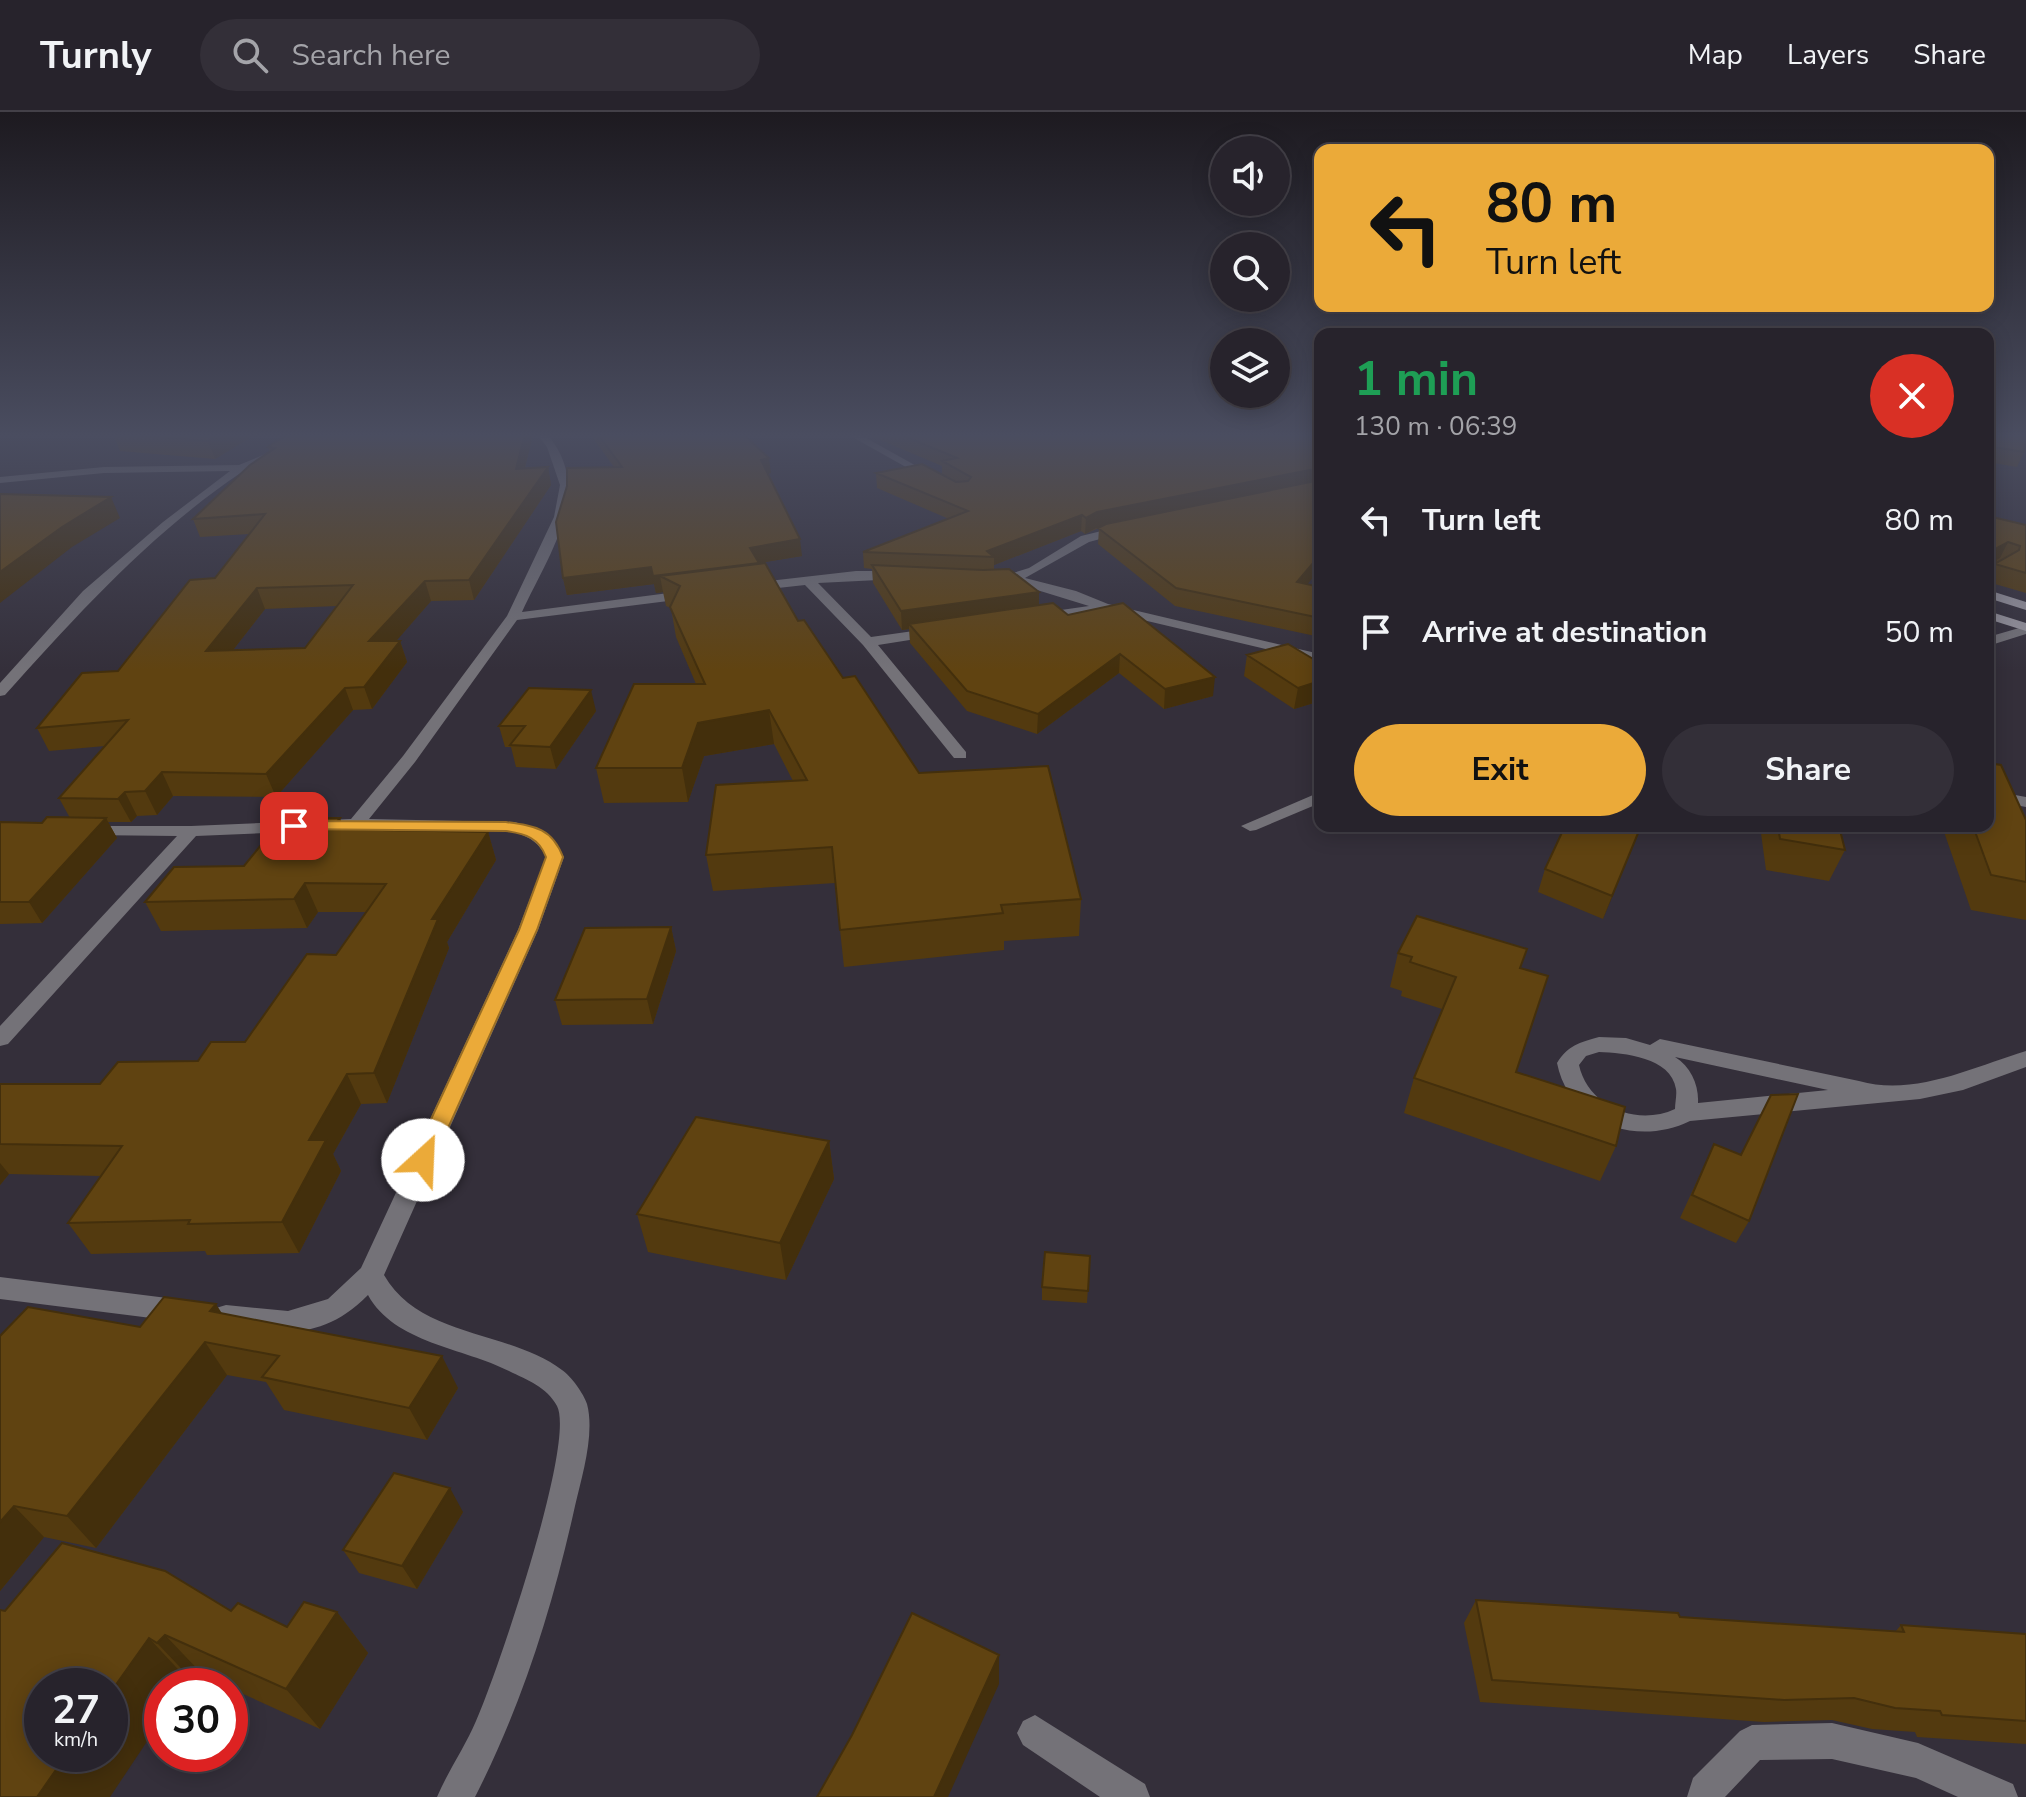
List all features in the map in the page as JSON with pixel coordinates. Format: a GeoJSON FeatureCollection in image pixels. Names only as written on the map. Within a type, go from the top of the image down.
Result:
{"type":"FeatureCollection","features":[{"type":"Feature","properties":{"kind":"main road"},"geometry":{"type":"LineString","coordinates":[[1994,596],[2026,606]]}},
{"type":"Feature","properties":{"kind":"main road"},"geometry":{"type":"LineString","coordinates":[[1994,617],[2026,628]]}},
{"type":"Feature","properties":{"kind":"street"},"geometry":{"type":"LineString","coordinates":[[0,692],[48,636],[114,569],[182,513]]}},
{"type":"Feature","properties":{"kind":"street"},"geometry":{"type":"LineString","coordinates":[[356,824],[409,759],[513,617],[561,513]]}},
{"type":"Feature","properties":{"kind":"street"},"geometry":{"type":"LineString","coordinates":[[1014,579],[1037,570],[1083,540],[1141,526]]}},
{"type":"Feature","properties":{"kind":"street"},"geometry":{"type":"LineString","coordinates":[[731,589],[856,575],[920,576]]}},
{"type":"Feature","properties":{"kind":"street"},"geometry":{"type":"LineString","coordinates":[[976,580],[1014,579],[1071,594],[1104,607],[1314,657]]}},
{"type":"Feature","properties":{"kind":"street"},"geometry":{"type":"LineString","coordinates":[[809,581],[868,642],[960,755]]}},
{"type":"Feature","properties":{"kind":"street"},"geometry":{"type":"LineString","coordinates":[[513,617],[700,593]]}},
{"type":"Feature","properties":{"kind":"street"},"geometry":{"type":"LineString","coordinates":[[1025,619],[1104,607]]}},
{"type":"Feature","properties":{"kind":"street"},"geometry":{"type":"LineString","coordinates":[[1994,640],[2026,628]]}},
{"type":"Feature","properties":{"kind":"street"},"geometry":{"type":"LineString","coordinates":[[868,642],[947,631]]}},
{"type":"Feature","properties":{"kind":"street"},"geometry":{"type":"LineString","coordinates":[[1994,796],[2026,802]]}},
{"type":"Feature","properties":{"kind":"street"},"geometry":{"type":"LineString","coordinates":[[1250,826],[1314,799]]}},
{"type":"Feature","properties":{"kind":"street"},"geometry":{"type":"LineString","coordinates":[[0,1288],[288,1323],[337,1308],[371,1275],[528,930],[555,857],[549,841],[530,830],[506,826],[356,824],[191,831],[71,829]]}},
{"type":"Feature","properties":{"kind":"street"},"geometry":{"type":"LineString","coordinates":[[0,1039],[191,831]]}},
{"type":"Feature","properties":{"kind":"street"},"geometry":{"type":"LineString","coordinates":[[1686,1113],[1691,1099],[1688,1084],[1658,1056],[1619,1043],[1584,1047],[1573,1055],[1568,1067],[1570,1080],[1579,1094],[1594,1107],[1635,1123],[1656,1124],[1674,1121],[1686,1113],[1920,1091],[1955,1084],[2026,1059]]}},
{"type":"Feature","properties":{"kind":"street"},"geometry":{"type":"LineString","coordinates":[[1658,1056],[1660,1046],[1879,1093]]}},
{"type":"Feature","properties":{"kind":"street"},"geometry":{"type":"LineString","coordinates":[[371,1275],[383,1297],[418,1325],[504,1355],[553,1379],[573,1405],[572,1455],[542,1582],[490,1731],[455,1797]]}},
{"type":"Feature","properties":{"kind":"street"},"geometry":{"type":"LineString","coordinates":[[1035,1733],[1132,1797]]}},
{"type":"Feature","properties":{"kind":"street"},"geometry":{"type":"LineString","coordinates":[[1705,1797],[1706,1791],[1752,1743],[1832,1741],[1918,1761],[2000,1797]]}},
{"type":"Feature","properties":{"kind":"building"},"geometry":{"type":"Polygon","coordinates":[[[0,513],[85,513],[62,527],[0,572],[0,513]]]}},
{"type":"Feature","properties":{"kind":"building"},"geometry":{"type":"Polygon","coordinates":[[[200,513],[516,513],[469,580],[425,581],[369,641],[400,641],[364,687],[345,688],[266,774],[162,772],[145,791],[125,792],[118,799],[59,798],[128,720],[37,728],[82,673],[118,671],[190,580],[215,578],[265,514],[193,519],[200,513]],[[353,585],[257,588],[206,651],[305,648],[353,585]]]}},
{"type":"Feature","properties":{"kind":"building"},"geometry":{"type":"Polygon","coordinates":[[[559,513],[787,513],[800,539],[750,548],[759,563],[653,576],[651,567],[563,578],[556,522],[559,513]]]}},
{"type":"Feature","properties":{"kind":"building"},"geometry":{"type":"Polygon","coordinates":[[[964,513],[1096,513],[987,551],[994,557],[863,552],[964,513]]]}},
{"type":"Feature","properties":{"kind":"building"},"geometry":{"type":"Polygon","coordinates":[[[1161,513],[1314,513],[1314,562],[1297,582],[1314,586],[1314,617],[1176,588],[1098,528],[1161,513]]]}},
{"type":"Feature","properties":{"kind":"building"},"geometry":{"type":"Polygon","coordinates":[[[1994,517],[2026,525],[2026,573],[1994,564],[1994,517]],[[2008,542],[1995,549],[1996,563],[2019,550],[2020,546],[2008,542]]]}},
{"type":"Feature","properties":{"kind":"building"},"geometry":{"type":"Polygon","coordinates":[[[765,563],[798,621],[804,620],[843,678],[855,676],[919,773],[1048,766],[1081,899],[1001,905],[1003,913],[840,930],[832,847],[706,855],[716,785],[807,780],[769,710],[698,723],[682,768],[596,768],[634,684],[705,684],[670,607],[680,586],[660,576],[765,563]]]}},
{"type":"Feature","properties":{"kind":"building"},"geometry":{"type":"Polygon","coordinates":[[[872,565],[1009,569],[1039,592],[901,611],[872,565]]]}},
{"type":"Feature","properties":{"kind":"building"},"geometry":{"type":"Polygon","coordinates":[[[1053,603],[1068,615],[1123,603],[1215,677],[1165,689],[1120,654],[1038,714],[967,691],[909,624],[1053,603]]]}},
{"type":"Feature","properties":{"kind":"building"},"geometry":{"type":"Polygon","coordinates":[[[1288,644],[1314,659],[1314,683],[1298,688],[1247,655],[1288,644]]]}},
{"type":"Feature","properties":{"kind":"building"},"geometry":{"type":"Polygon","coordinates":[[[529,688],[591,690],[550,747],[510,745],[525,726],[499,726],[529,688]]]}},
{"type":"Feature","properties":{"kind":"building"},"geometry":{"type":"Polygon","coordinates":[[[1994,764],[2001,765],[2026,820],[2026,882],[1991,875],[1975,832],[1994,832],[1994,764]]]}},
{"type":"Feature","properties":{"kind":"building"},"geometry":{"type":"Polygon","coordinates":[[[47,817],[106,818],[29,902],[0,902],[0,822],[42,823],[47,817]]]}},
{"type":"Feature","properties":{"kind":"building"},"geometry":{"type":"Polygon","coordinates":[[[283,818],[340,818],[331,829],[488,832],[432,919],[438,919],[374,1073],[347,1074],[309,1140],[326,1140],[282,1222],[188,1224],[190,1220],[68,1223],[122,1146],[0,1144],[0,1084],[100,1084],[118,1062],[198,1061],[211,1042],[245,1042],[307,954],[336,955],[386,884],[305,883],[294,899],[145,902],[174,867],[244,866],[283,818]]]}},
{"type":"Feature","properties":{"kind":"building"},"geometry":{"type":"Polygon","coordinates":[[[1562,832],[1639,832],[1612,896],[1545,869],[1562,832]]]}},
{"type":"Feature","properties":{"kind":"building"},"geometry":{"type":"Polygon","coordinates":[[[1779,832],[1840,832],[1845,850],[1780,839],[1779,832]]]}},
{"type":"Feature","properties":{"kind":"building"},"geometry":{"type":"Polygon","coordinates":[[[1417,916],[1527,949],[1520,968],[1548,976],[1516,1072],[1625,1107],[1616,1146],[1414,1078],[1456,977],[1410,962],[1412,957],[1398,953],[1417,916]]]}},
{"type":"Feature","properties":{"kind":"building"},"geometry":{"type":"Polygon","coordinates":[[[671,927],[647,999],[555,1000],[585,928],[671,927]]]}},
{"type":"Feature","properties":{"kind":"building"},"geometry":{"type":"Polygon","coordinates":[[[1798,1094],[1749,1221],[1692,1195],[1714,1144],[1741,1155],[1771,1095],[1798,1094]]]}},
{"type":"Feature","properties":{"kind":"building"},"geometry":{"type":"Polygon","coordinates":[[[696,1117],[829,1141],[780,1243],[637,1214],[696,1117]]]}},
{"type":"Feature","properties":{"kind":"building"},"geometry":{"type":"Polygon","coordinates":[[[1045,1252],[1090,1256],[1088,1291],[1042,1287],[1045,1252]]]}},
{"type":"Feature","properties":{"kind":"building"},"geometry":{"type":"Polygon","coordinates":[[[164,1297],[216,1304],[210,1311],[442,1356],[409,1408],[262,1377],[279,1356],[205,1342],[67,1516],[14,1506],[0,1522],[0,1336],[28,1307],[140,1327],[164,1297]]]}},
{"type":"Feature","properties":{"kind":"building"},"geometry":{"type":"Polygon","coordinates":[[[394,1473],[450,1488],[402,1566],[343,1550],[394,1473]]]}},
{"type":"Feature","properties":{"kind":"building"},"geometry":{"type":"Polygon","coordinates":[[[62,1543],[165,1571],[231,1611],[238,1603],[287,1627],[304,1602],[337,1612],[286,1689],[248,1672],[248,1668],[239,1668],[165,1635],[157,1643],[149,1638],[128,1668],[24,1668],[24,1772],[54,1772],[37,1797],[0,1797],[0,1610],[5,1611],[62,1543]]]}},
{"type":"Feature","properties":{"kind":"building"},"geometry":{"type":"Polygon","coordinates":[[[1476,1600],[1904,1632],[1901,1625],[2026,1634],[2026,1721],[1942,1715],[1940,1711],[1895,1708],[1854,1698],[1784,1700],[1492,1680],[1476,1600]]]}},
{"type":"Feature","properties":{"kind":"building"},"geometry":{"type":"Polygon","coordinates":[[[912,1613],[999,1655],[934,1797],[817,1797],[852,1735],[912,1613]]]}},
{"type":"Feature","properties":{"kind":"route"},"geometry":{"type":"LineString","coordinates":[[294,826],[506,826],[530,830],[549,841],[555,857],[528,930],[423,1160]]}}]}
